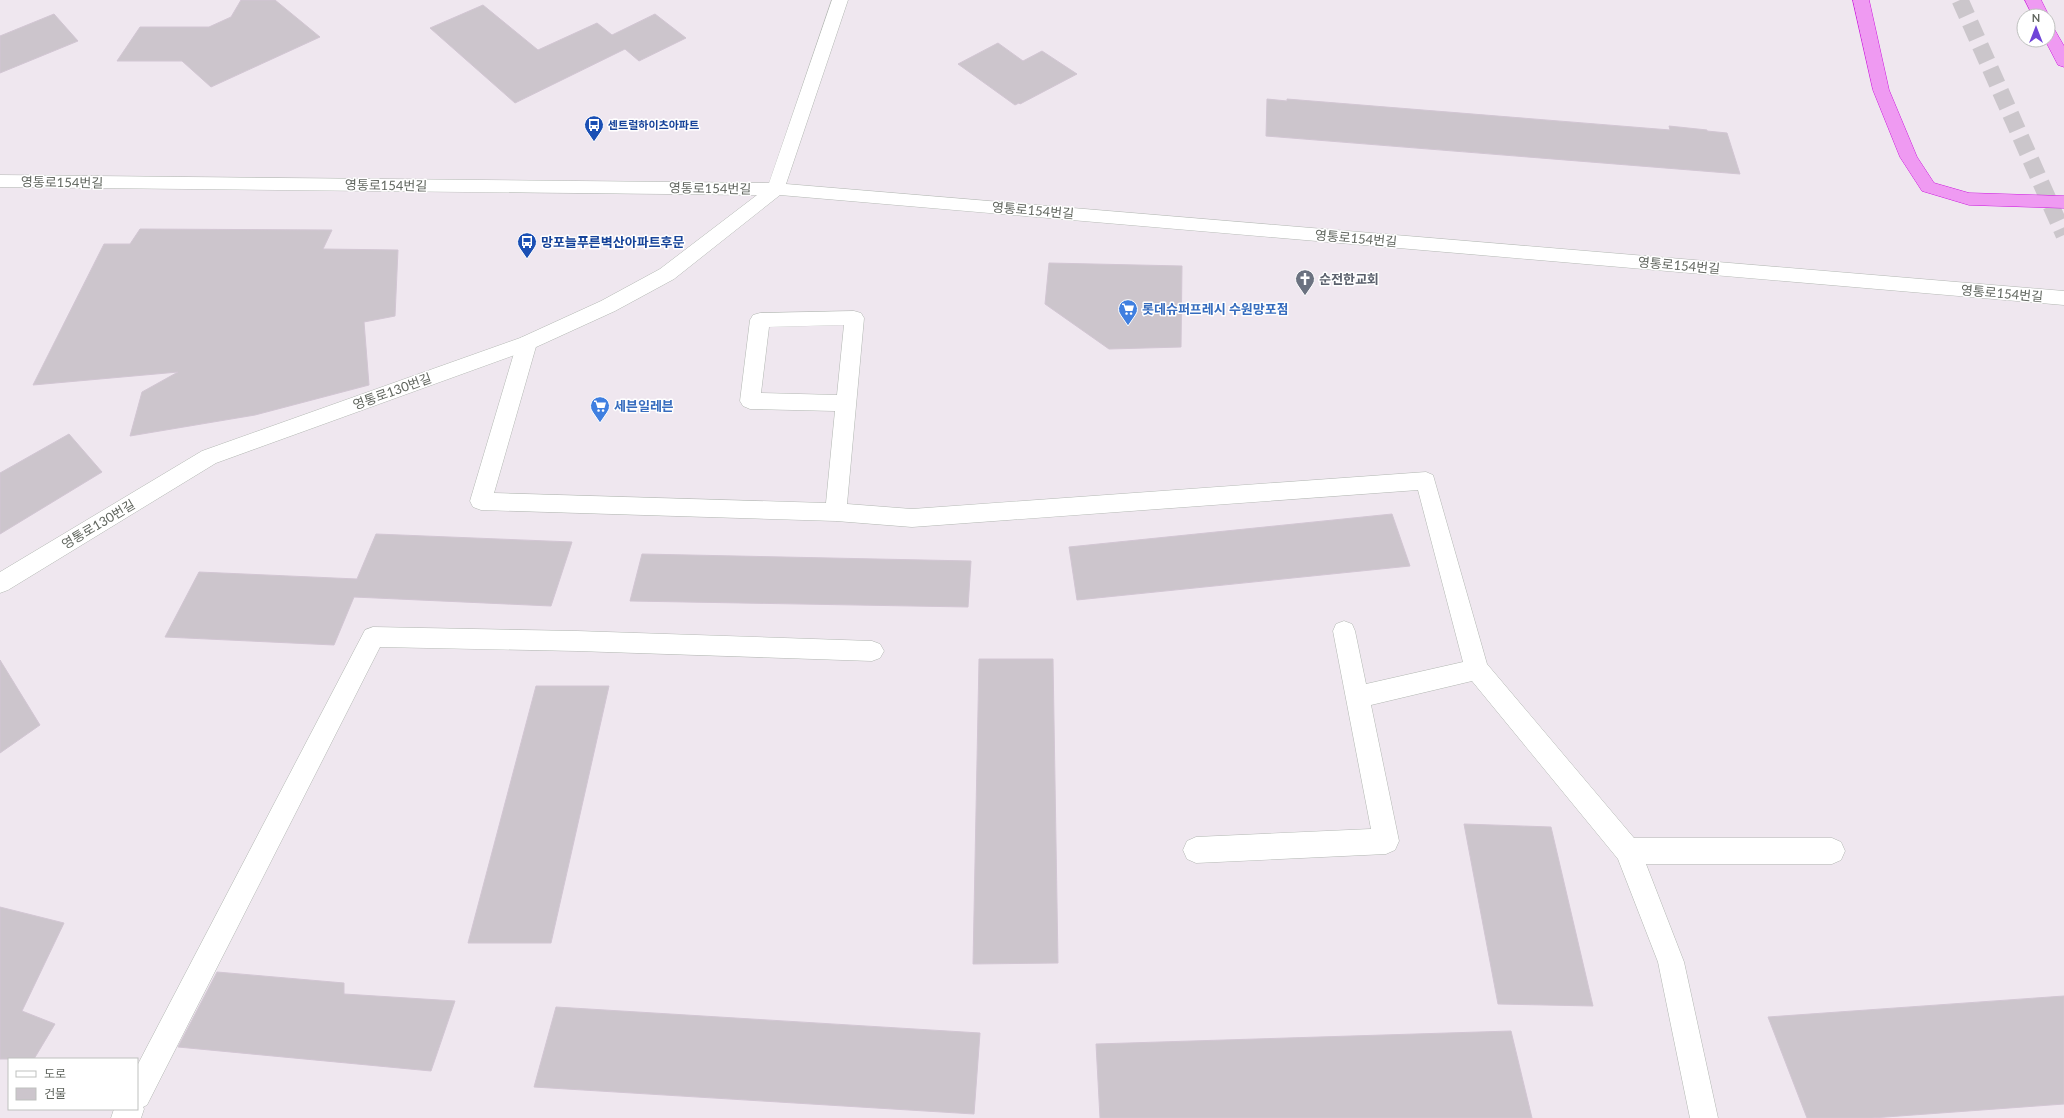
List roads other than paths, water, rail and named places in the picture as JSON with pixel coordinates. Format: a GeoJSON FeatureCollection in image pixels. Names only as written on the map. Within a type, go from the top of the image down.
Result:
{"type":"FeatureCollection","features":[{"type":"Feature","properties":{"kind":"highway"},"geometry":{"type":"LineString","coordinates":[[1861,0],[1881,90],[1909,157],[1928,187],[1969,200],[2064,202]]}},
{"type":"Feature","properties":{"kind":"highway"},"geometry":{"type":"LineString","coordinates":[[2056,46],[2064,62]]}},
{"type":"Feature","properties":{"kind":"street"},"geometry":{"type":"LineString","coordinates":[[776,189],[840,0]]}},
{"type":"Feature","properties":{"kind":"street","name":"영통로154번길"},"geometry":{"type":"LineString","coordinates":[[0,181],[776,189],[2064,298]]}},
{"type":"Feature","properties":{"kind":"street","name":"영통로130번길"},"geometry":{"type":"LineString","coordinates":[[0,583],[209,457],[527,343],[608,306],[667,274],[776,189]]}},
{"type":"Feature","properties":{"kind":"street"},"geometry":{"type":"LineString","coordinates":[[836,512],[854,318],[760,320],[750,401],[845,403]]}},
{"type":"Feature","properties":{"kind":"street"},"geometry":{"type":"LineString","coordinates":[[527,343],[481,501],[836,512],[912,518],[1426,481],[1477,669],[1628,851],[1671,962],[1704,1118]]}},
{"type":"Feature","properties":{"kind":"street"},"geometry":{"type":"LineString","coordinates":[[1196,850],[1386,841],[1344,631]]}},
{"type":"Feature","properties":{"kind":"street"},"geometry":{"type":"LineString","coordinates":[[138,1093],[373,637],[872,651]]}},
{"type":"Feature","properties":{"kind":"street"},"geometry":{"type":"LineString","coordinates":[[1358,697],[1477,669]]}},
{"type":"Feature","properties":{"kind":"street"},"geometry":{"type":"LineString","coordinates":[[1628,851],[1832,851]]}},
{"type":"Feature","properties":{"kind":"tunnel"},"geometry":{"type":"LineString","coordinates":[[1960,0],[2064,235]]}},
{"type":"Feature","properties":{"kind":"place","name":"센트럴하이츠아파트"},"geometry":{"type":"Point","coordinates":[594,142]}},
{"type":"Feature","properties":{"kind":"place","name":"망포늘푸른벽산아파트후문"},"geometry":{"type":"Point","coordinates":[527,259]}},
{"type":"Feature","properties":{"kind":"place","name":"순전한교회"},"geometry":{"type":"Point","coordinates":[1305,296]}},
{"type":"Feature","properties":{"kind":"place","name":"롯데슈퍼프레시 수원망포점"},"geometry":{"type":"Point","coordinates":[1128,326]}},
{"type":"Feature","properties":{"kind":"place","name":"세븐일레븐"},"geometry":{"type":"Point","coordinates":[600,423]}}]}
